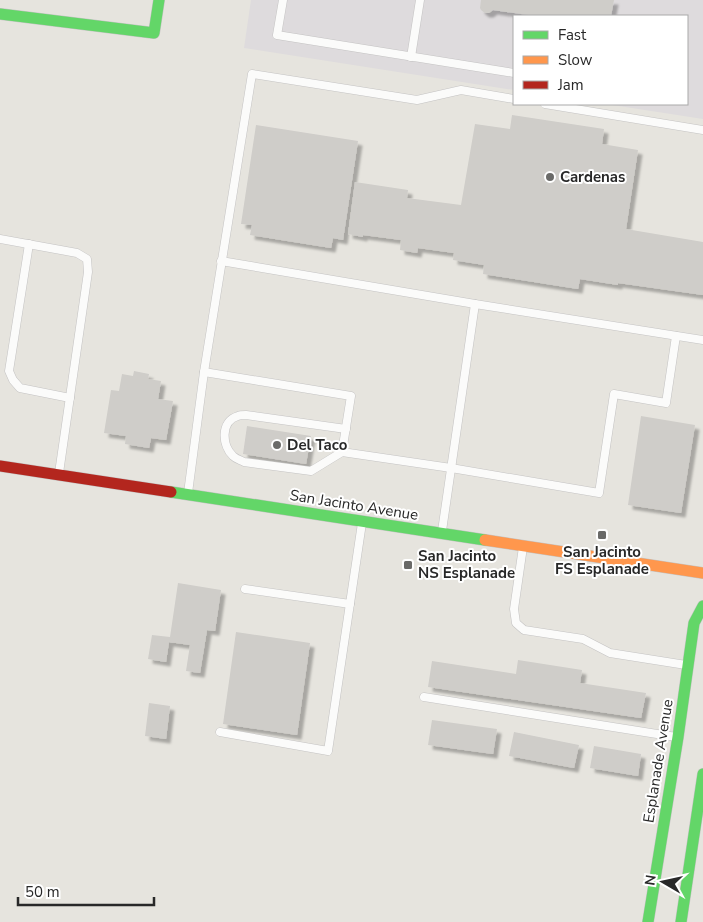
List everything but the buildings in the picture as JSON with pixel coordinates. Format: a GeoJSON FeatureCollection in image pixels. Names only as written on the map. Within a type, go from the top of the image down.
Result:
{"type":"FeatureCollection","features":[{"type":"Feature","properties":{"kind":"main road"},"geometry":{"type":"LineString","coordinates":[[0,14],[154,33],[158,0]]}},
{"type":"Feature","properties":{"kind":"main road","name":"San Jacinto Avenue"},"geometry":{"type":"LineString","coordinates":[[0,466],[703,573]]}},
{"type":"Feature","properties":{"kind":"main road","name":"Esplanade Avenue"},"geometry":{"type":"LineString","coordinates":[[648,922],[678,737],[694,623],[703,606]]}},
{"type":"Feature","properties":{"kind":"main road"},"geometry":{"type":"LineString","coordinates":[[681,922],[703,777]]}},
{"type":"Feature","properties":{"kind":"lane"},"geometry":{"type":"LineString","coordinates":[[283,0],[277,35],[513,73]]}},
{"type":"Feature","properties":{"kind":"lane"},"geometry":{"type":"LineString","coordinates":[[411,57],[420,0]]}},
{"type":"Feature","properties":{"kind":"lane"},"geometry":{"type":"LineString","coordinates":[[187,495],[221,261],[252,74],[417,100],[461,90],[513,99]]}},
{"type":"Feature","properties":{"kind":"lane"},"geometry":{"type":"LineString","coordinates":[[551,105],[703,130]]}},
{"type":"Feature","properties":{"kind":"lane"},"geometry":{"type":"LineString","coordinates":[[0,239],[77,253],[87,259],[88,272],[59,475]]}},
{"type":"Feature","properties":{"kind":"lane"},"geometry":{"type":"LineString","coordinates":[[28,244],[9,371],[12,380],[20,388],[70,398]]}},
{"type":"Feature","properties":{"kind":"lane"},"geometry":{"type":"LineString","coordinates":[[221,261],[703,340]]}},
{"type":"Feature","properties":{"kind":"lane"},"geometry":{"type":"LineString","coordinates":[[441,533],[475,304]]}},
{"type":"Feature","properties":{"kind":"lane"},"geometry":{"type":"LineString","coordinates":[[346,429],[246,415],[237,416],[231,420],[225,430],[228,450],[234,457],[244,462],[311,471],[342,452],[599,493],[614,394],[666,403],[676,336]]}},
{"type":"Feature","properties":{"kind":"lane"},"geometry":{"type":"LineString","coordinates":[[204,372],[351,396],[342,452]]}},
{"type":"Feature","properties":{"kind":"lane"},"geometry":{"type":"LineString","coordinates":[[220,732],[328,752],[362,521]]}},
{"type":"Feature","properties":{"kind":"lane"},"geometry":{"type":"LineString","coordinates":[[523,546],[514,609],[516,623],[524,630],[583,639],[610,653],[688,666]]}},
{"type":"Feature","properties":{"kind":"lane"},"geometry":{"type":"LineString","coordinates":[[245,589],[350,604]]}},
{"type":"Feature","properties":{"kind":"lane"},"geometry":{"type":"LineString","coordinates":[[424,698],[678,737]]}},
{"type":"Feature","properties":{"kind":"shaded area"},"geometry":{"type":"Polygon","coordinates":[[[251,0],[703,0],[703,119],[612,105],[688,105],[688,15],[513,15],[513,90],[244,48],[251,0]]]}},
{"type":"Feature","properties":{"kind":"traffic: fast"},"geometry":{"type":"LineString","coordinates":[[0,14],[154,33],[159,0]]}},
{"type":"Feature","properties":{"kind":"traffic: fast"},"geometry":{"type":"LineString","coordinates":[[171,492],[485,540]]}},
{"type":"Feature","properties":{"kind":"traffic: fast"},"geometry":{"type":"LineString","coordinates":[[648,922],[678,737],[694,623],[703,606]]}},
{"type":"Feature","properties":{"kind":"traffic: fast"},"geometry":{"type":"LineString","coordinates":[[681,922],[703,774]]}},
{"type":"Feature","properties":{"kind":"traffic: slow"},"geometry":{"type":"LineString","coordinates":[[485,540],[703,573]]}},
{"type":"Feature","properties":{"kind":"traffic: jam"},"geometry":{"type":"LineString","coordinates":[[0,466],[171,492]]}},
{"type":"Feature","properties":{"kind":"place","name":"Cardenas"},"geometry":{"type":"Point","coordinates":[550,177]}},
{"type":"Feature","properties":{"kind":"place","name":"Del Taco"},"geometry":{"type":"Point","coordinates":[277,445]}},
{"type":"Feature","properties":{"kind":"place","name":"San Jacinto FS Esplanade"},"geometry":{"type":"Point","coordinates":[602,535]}},
{"type":"Feature","properties":{"kind":"place","name":"San Jacinto NS Esplanade"},"geometry":{"type":"Point","coordinates":[408,565]}}]}
